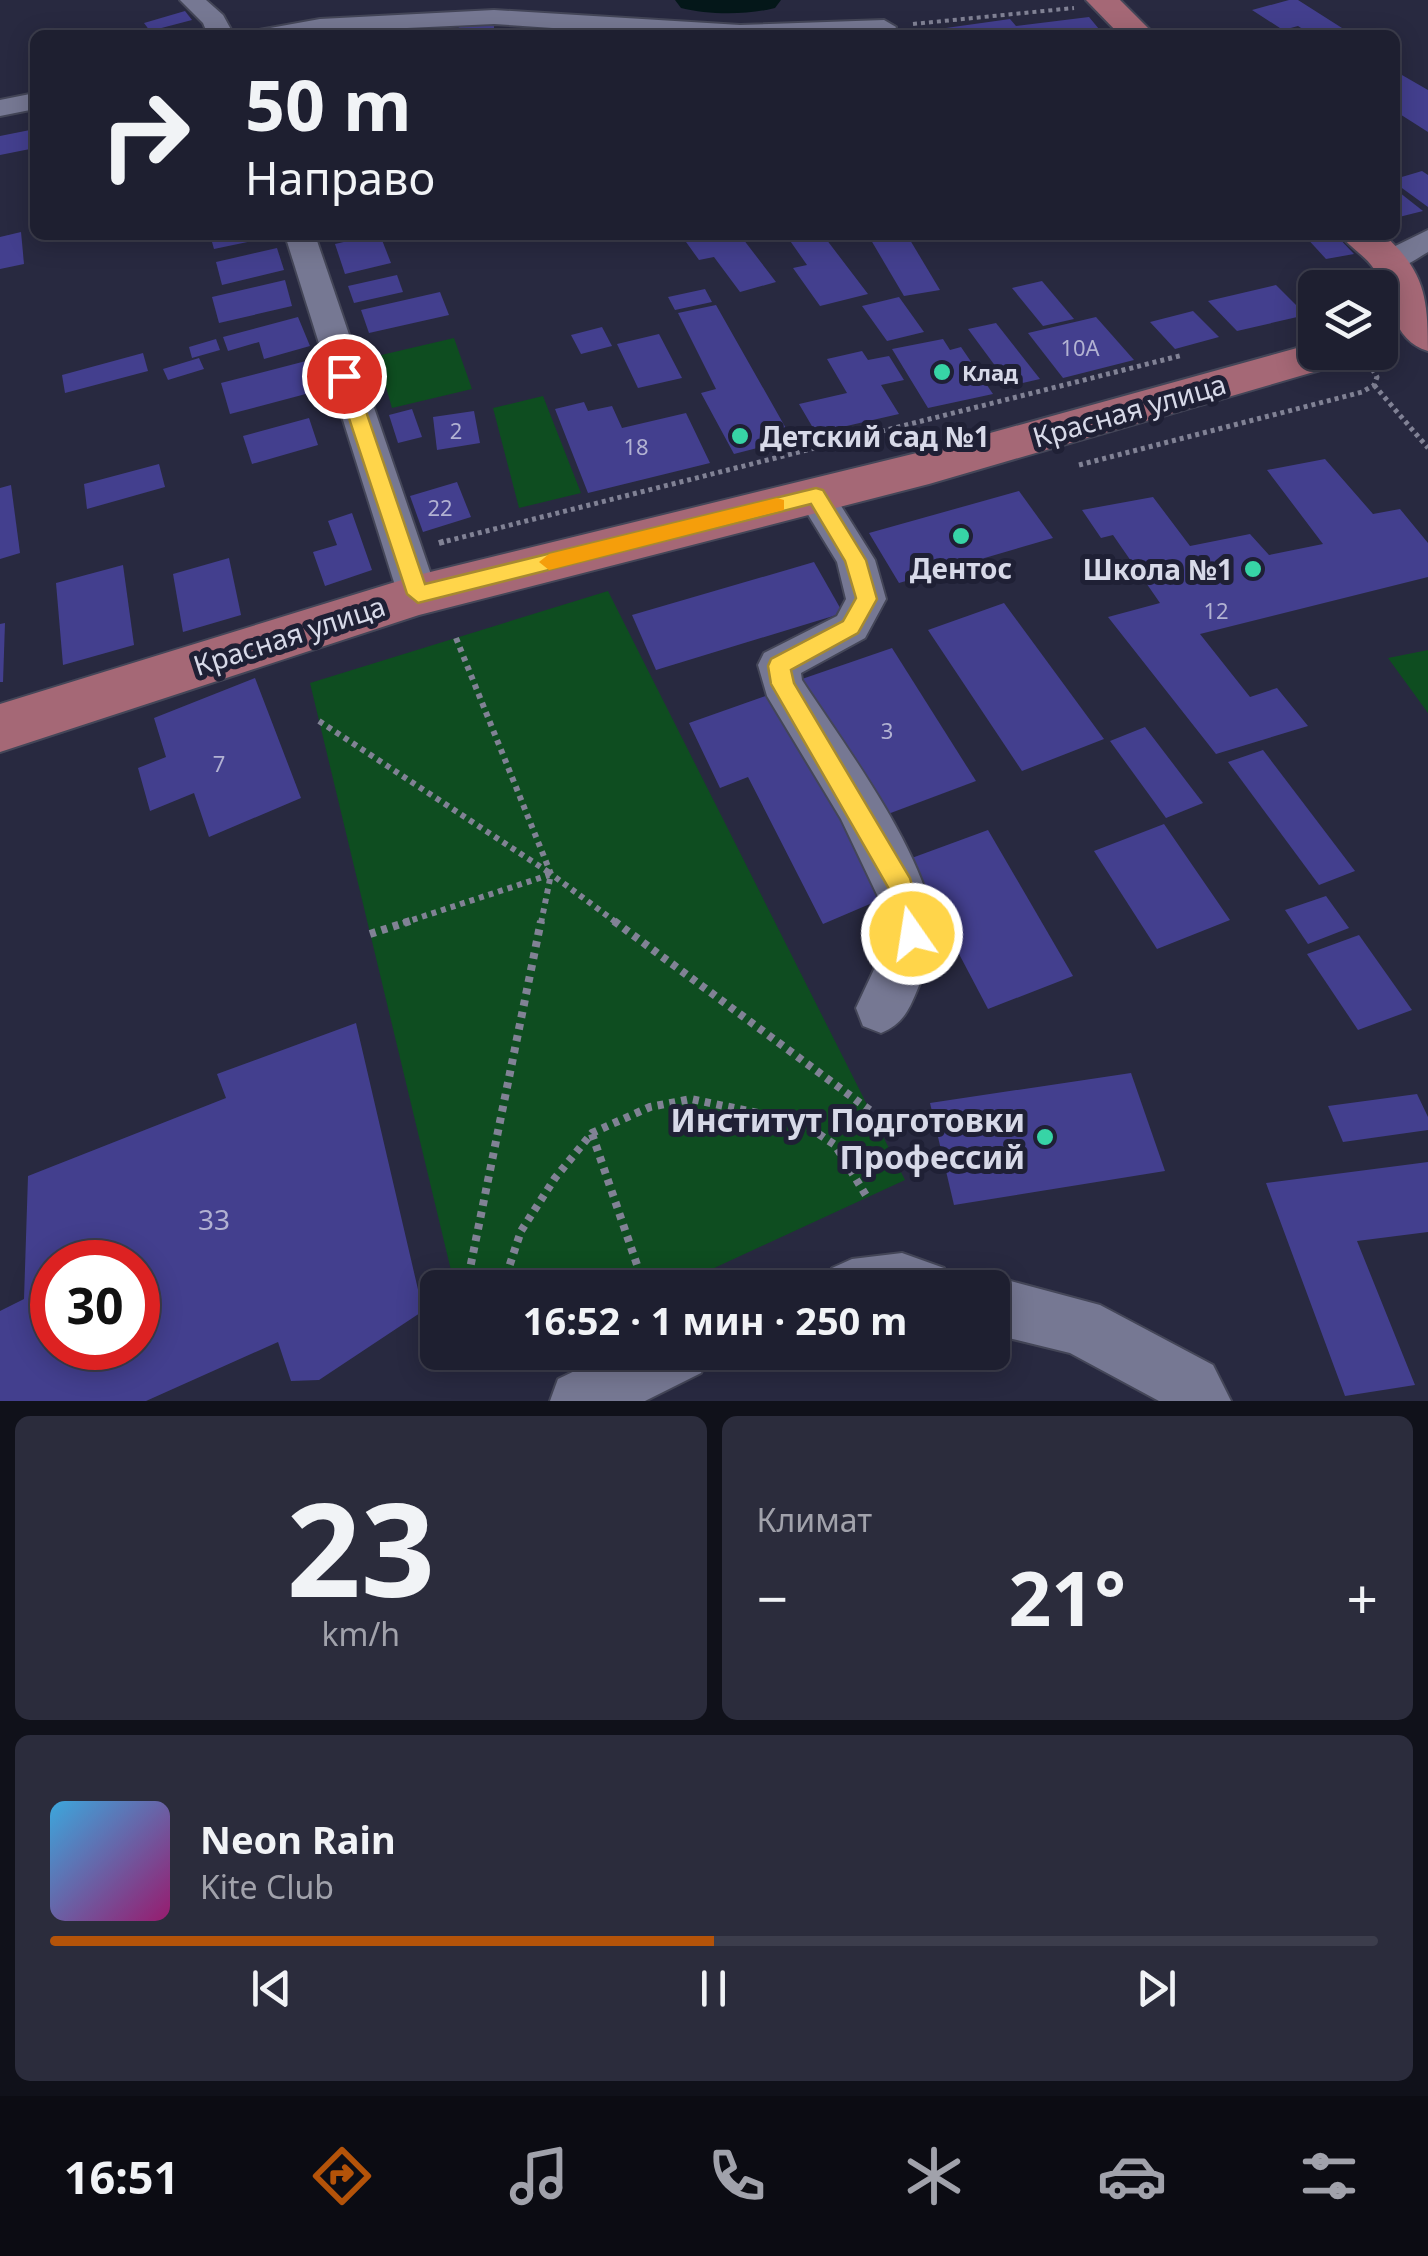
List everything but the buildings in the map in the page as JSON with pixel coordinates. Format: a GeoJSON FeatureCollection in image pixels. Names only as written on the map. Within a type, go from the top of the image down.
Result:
{"type":"FeatureCollection","features":[{"type":"Feature","properties":{"kind":"main road"},"geometry":{"type":"LineString","coordinates":[[1090,4],[1131,30]]}},
{"type":"Feature","properties":{"kind":"main road"},"geometry":{"type":"LineString","coordinates":[[1376,248],[1409,333]]}},
{"type":"Feature","properties":{"kind":"main road","name":"Красная улица"},"geometry":{"type":"LineString","coordinates":[[0,728],[411,573],[816,496],[1298,362]]}},
{"type":"Feature","properties":{"kind":"street"},"geometry":{"type":"LineString","coordinates":[[192,0],[214,20],[219,30]]}},
{"type":"Feature","properties":{"kind":"street"},"geometry":{"type":"LineString","coordinates":[[297,30],[494,17],[694,30]]}},
{"type":"Feature","properties":{"kind":"street"},"geometry":{"type":"LineString","coordinates":[[812,30],[884,27]]}},
{"type":"Feature","properties":{"kind":"street"},"geometry":{"type":"LineString","coordinates":[[0,108],[30,103]]}},
{"type":"Feature","properties":{"kind":"street"},"geometry":{"type":"LineString","coordinates":[[1376,248],[1428,239]]}},
{"type":"Feature","properties":{"kind":"street"},"geometry":{"type":"LineString","coordinates":[[302,240],[411,573]]}},
{"type":"Feature","properties":{"kind":"street"},"geometry":{"type":"LineString","coordinates":[[816,496],[856,560],[866,599],[851,627],[779,666],[782,684],[901,886],[912,934],[891,993],[881,1008]]}},
{"type":"Feature","properties":{"kind":"street"},"geometry":{"type":"LineString","coordinates":[[1010,1309],[1078,1326],[1192,1386],[1201,1401]]}},
{"type":"Feature","properties":{"kind":"street"},"geometry":{"type":"LineString","coordinates":[[580,1401],[643,1370]]}},
{"type":"Feature","properties":{"kind":"path"},"geometry":{"type":"LineString","coordinates":[[884,27],[1090,4]]}},
{"type":"Feature","properties":{"kind":"path"},"geometry":{"type":"LineString","coordinates":[[411,573],[1191,353]]}},
{"type":"Feature","properties":{"kind":"path"},"geometry":{"type":"LineString","coordinates":[[1069,467],[1362,392],[1374,385],[1377,377],[1372,370]]}},
{"type":"Feature","properties":{"kind":"path"},"geometry":{"type":"LineString","coordinates":[[1374,385],[1428,448]]}},
{"type":"Feature","properties":{"kind":"path"},"geometry":{"type":"LineString","coordinates":[[456,638],[551,874],[470,1270]]}},
{"type":"Feature","properties":{"kind":"path"},"geometry":{"type":"LineString","coordinates":[[320,721],[551,874],[871,1112]]}},
{"type":"Feature","properties":{"kind":"path"},"geometry":{"type":"LineString","coordinates":[[370,934],[551,874]]}},
{"type":"Feature","properties":{"kind":"path"},"geometry":{"type":"LineString","coordinates":[[508,1270],[521,1231],[555,1178],[592,1133],[650,1108],[691,1099],[755,1109],[801,1122],[835,1145],[867,1197]]}},
{"type":"Feature","properties":{"kind":"path"},"geometry":{"type":"LineString","coordinates":[[592,1133],[639,1270]]}},
{"type":"Feature","properties":{"kind":"green space"},"geometry":{"type":"Polygon","coordinates":[[[454,338],[472,389],[392,408],[377,356],[454,338]]]}},
{"type":"Feature","properties":{"kind":"green space"},"geometry":{"type":"Polygon","coordinates":[[[543,396],[581,493],[519,508],[493,408],[543,396]]]}},
{"type":"Feature","properties":{"kind":"green space"},"geometry":{"type":"Polygon","coordinates":[[[608,591],[905,1180],[710,1270],[451,1270],[310,683],[608,591]]]}},
{"type":"Feature","properties":{"kind":"green space"},"geometry":{"type":"Polygon","coordinates":[[[1428,650],[1428,713],[1388,658],[1428,650]]]}},
{"type":"Feature","properties":{"kind":"waterway"},"geometry":{"type":"LineString","coordinates":[[695,0],[761,0]]}},
{"type":"Feature","properties":{"kind":"slow traffic"},"geometry":{"type":"LineString","coordinates":[[549,562],[777,505]]}},
{"type":"Feature","properties":{"kind":"place","name":"Клад"},"geometry":{"type":"Point","coordinates":[942,372]}},
{"type":"Feature","properties":{"kind":"place","name":"Детский сад №1"},"geometry":{"type":"Point","coordinates":[740,436]}},
{"type":"Feature","properties":{"kind":"place","name":"Дентос"},"geometry":{"type":"Point","coordinates":[961,536]}},
{"type":"Feature","properties":{"kind":"place","name":"Школа №1"},"geometry":{"type":"Point","coordinates":[1253,569]}},
{"type":"Feature","properties":{"kind":"place","name":"Институт Подготовки Профессий"},"geometry":{"type":"Point","coordinates":[1045,1137]}},
{"type":"Feature","properties":{"kind":"route"},"geometry":{"type":"LineString","coordinates":[[344,376],[418,594],[816,496],[856,560],[866,599],[851,627],[779,666],[782,684],[901,886],[912,934]]}}]}
